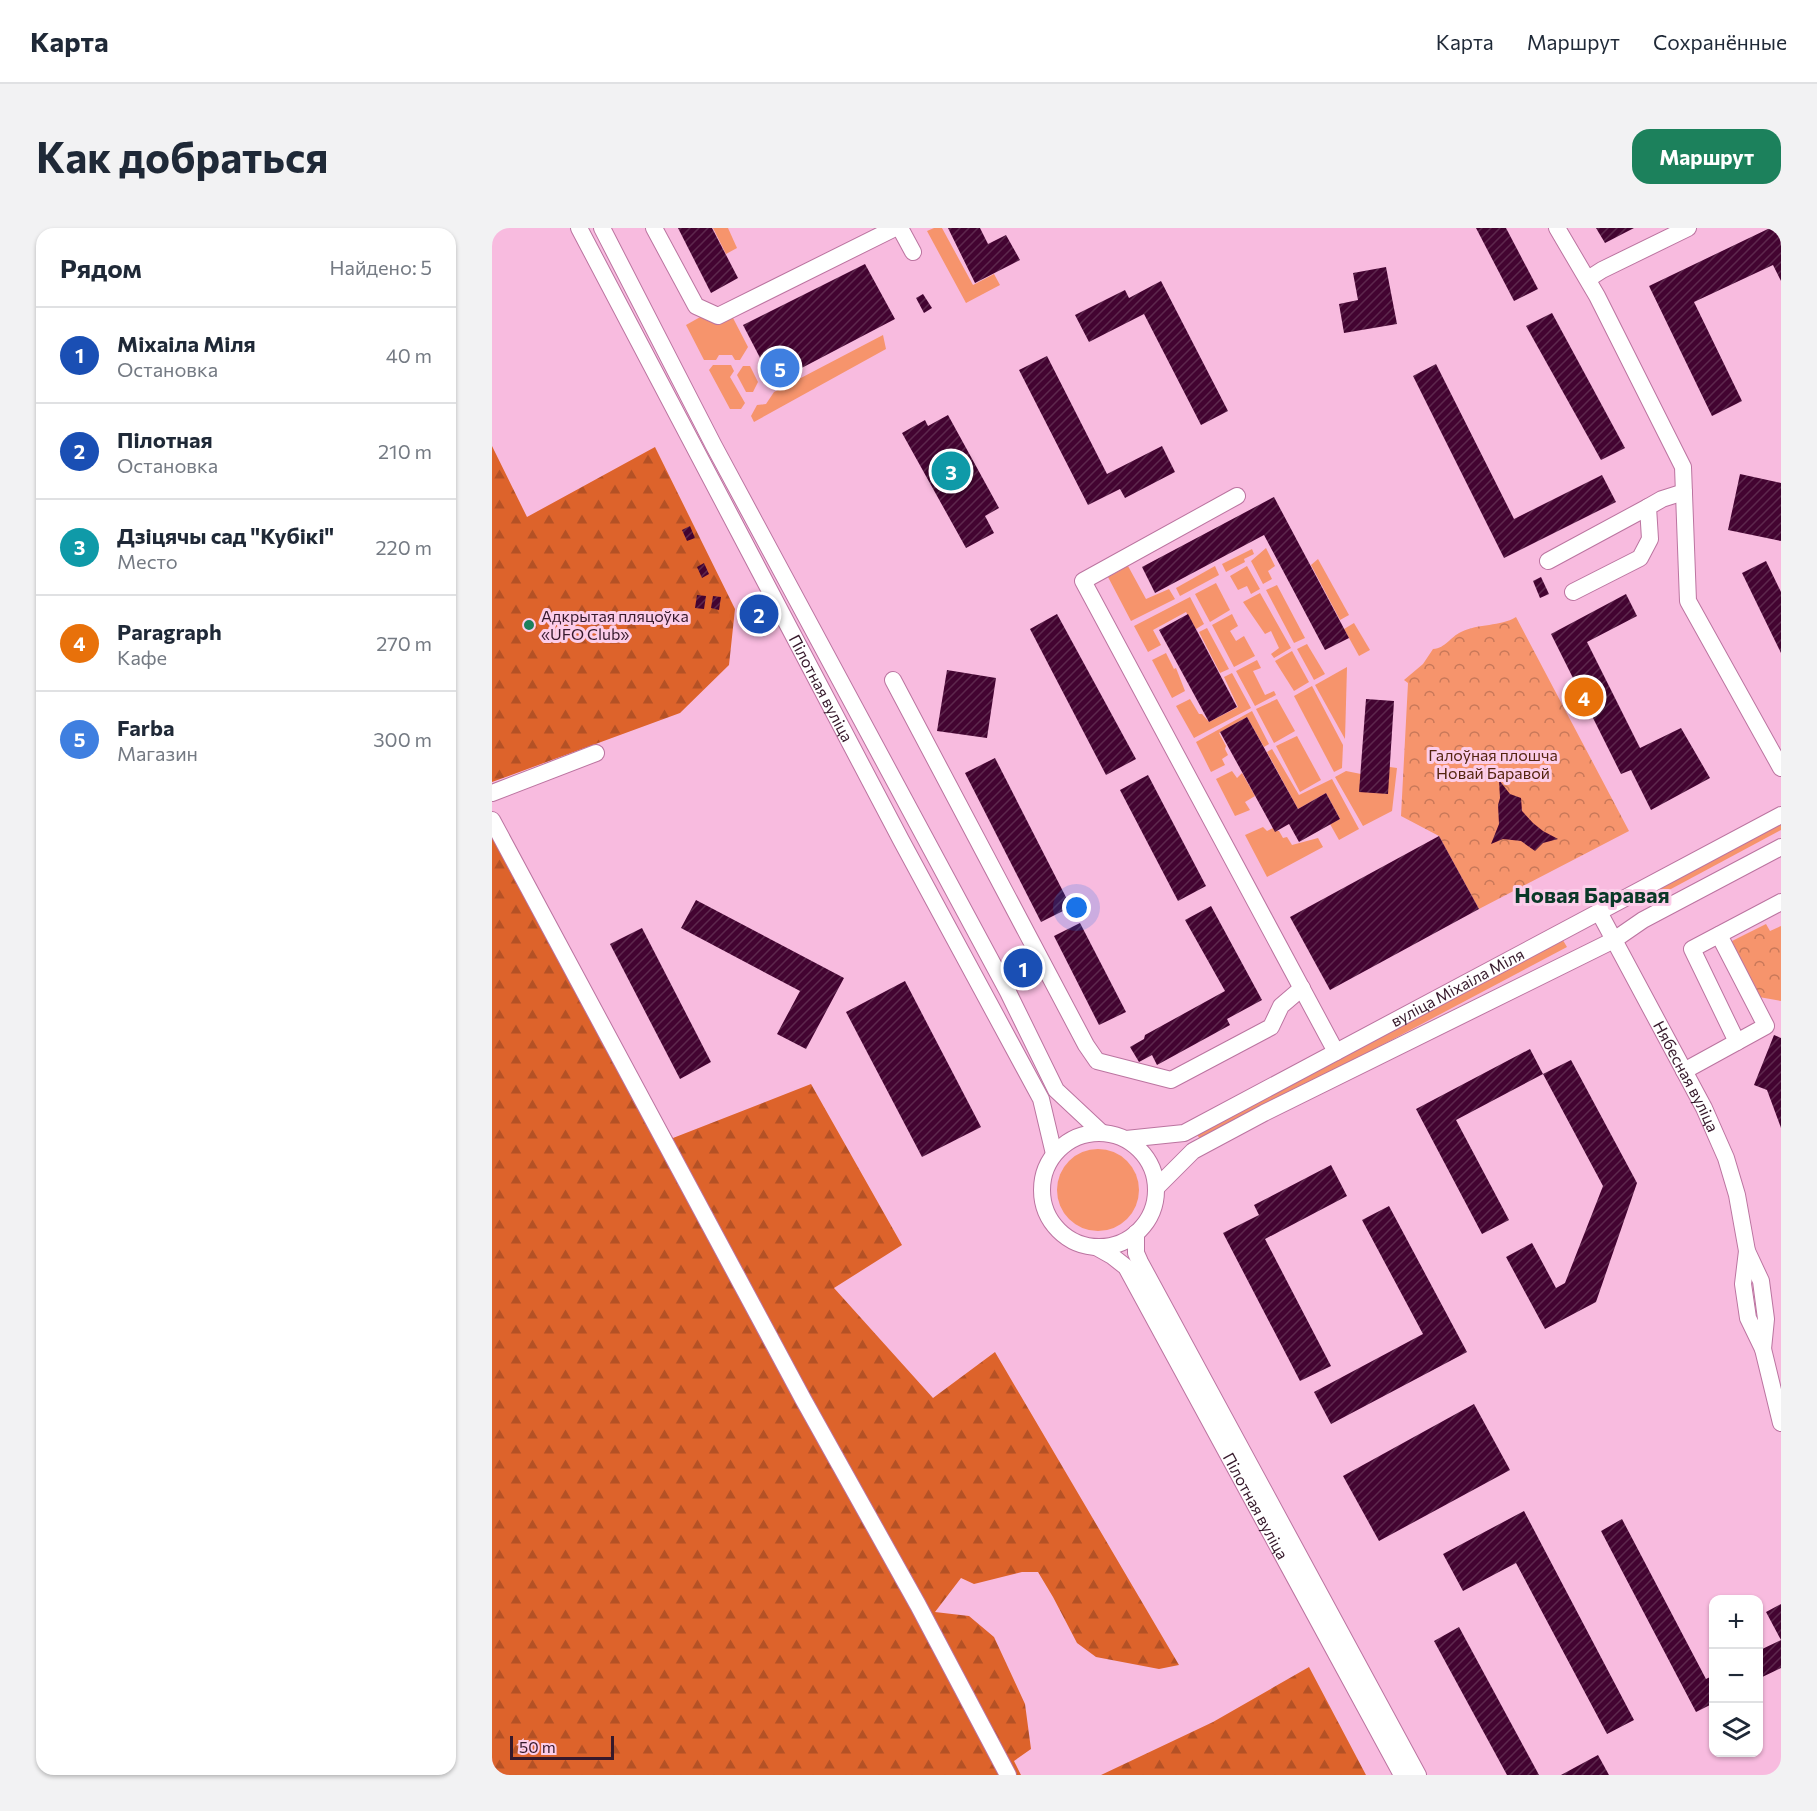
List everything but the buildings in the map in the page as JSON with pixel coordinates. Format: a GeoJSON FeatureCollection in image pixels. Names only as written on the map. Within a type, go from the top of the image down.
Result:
{"type":"FeatureCollection","features":[{"type":"Feature","properties":{"kind":"street","name":"Пілотная вуліца"},"geometry":{"type":"LineString","coordinates":[[579,228],[901,840],[1041,1099],[1054,1154]]}},
{"type":"Feature","properties":{"kind":"street","name":"Пілотная вуліца"},"geometry":{"type":"LineString","coordinates":[[602,228],[714,446],[1008,992],[1056,1090],[1102,1132]]}},
{"type":"Feature","properties":{"kind":"street"},"geometry":{"type":"LineString","coordinates":[[654,228],[696,306],[718,316],[895,228]]}},
{"type":"Feature","properties":{"kind":"street"},"geometry":{"type":"LineString","coordinates":[[900,228],[913,252]]}},
{"type":"Feature","properties":{"kind":"street"},"geometry":{"type":"LineString","coordinates":[[1557,228],[1588,279],[1683,467],[1689,601],[1781,768]]}},
{"type":"Feature","properties":{"kind":"street"},"geometry":{"type":"LineString","coordinates":[[1588,279],[1688,228]]}},
{"type":"Feature","properties":{"kind":"street"},"geometry":{"type":"LineString","coordinates":[[698,454],[714,446]]}},
{"type":"Feature","properties":{"kind":"street"},"geometry":{"type":"LineString","coordinates":[[1548,561],[1662,499],[1684,492]]}},
{"type":"Feature","properties":{"kind":"street"},"geometry":{"type":"LineString","coordinates":[[1237,496],[1083,581],[1336,1052]]}},
{"type":"Feature","properties":{"kind":"street"},"geometry":{"type":"LineString","coordinates":[[1573,592],[1640,558],[1650,539],[1648,507]]}},
{"type":"Feature","properties":{"kind":"street"},"geometry":{"type":"LineString","coordinates":[[893,680],[1097,1061],[1171,1080],[1271,1026],[1281,1006],[1302,988]]}},
{"type":"Feature","properties":{"kind":"street"},"geometry":{"type":"LineString","coordinates":[[492,793],[596,753]]}},
{"type":"Feature","properties":{"kind":"street","name":"вуліца Міхаіла Міля"},"geometry":{"type":"LineString","coordinates":[[1126,1139],[1184,1132],[1781,815]]}},
{"type":"Feature","properties":{"kind":"street"},"geometry":{"type":"LineString","coordinates":[[492,820],[1008,1775]]}},
{"type":"Feature","properties":{"kind":"street","name":"вуліца Міхаіла Міля"},"geometry":{"type":"LineString","coordinates":[[1156,1188],[1193,1151],[1614,940],[1643,920],[1781,847]]}},
{"type":"Feature","properties":{"kind":"street"},"geometry":{"type":"LineString","coordinates":[[1737,1042],[1692,949],[1781,902]]}},
{"type":"Feature","properties":{"kind":"street","name":"Нябесная вуліца"},"geometry":{"type":"LineString","coordinates":[[1599,912],[1716,1132],[1726,1158],[1734,1184],[1747,1251],[1761,1281],[1773,1325],[1763,1349]]}},
{"type":"Feature","properties":{"kind":"street"},"geometry":{"type":"LineString","coordinates":[[1684,1071],[1766,1026],[1719,934]]}},
{"type":"Feature","properties":{"kind":"street"},"geometry":{"type":"LineString","coordinates":[[1102,1132],[1126,1139],[1148,1160],[1154,1173],[1156,1188],[1154,1207],[1144,1225],[1130,1238],[1114,1245],[1096,1247],[1078,1244],[1062,1235],[1050,1221],[1043,1205],[1041,1187],[1045,1169],[1054,1154],[1067,1142],[1084,1134],[1102,1132]]}},
{"type":"Feature","properties":{"kind":"street","name":"Пілотная вуліца"},"geometry":{"type":"LineString","coordinates":[[1136,1233],[1136,1253],[1140,1262],[1326,1620],[1402,1775]]}},
{"type":"Feature","properties":{"kind":"street","name":"Пілотная вуліца"},"geometry":{"type":"LineString","coordinates":[[1096,1247],[1125,1267],[1326,1620],[1418,1775]]}},
{"type":"Feature","properties":{"kind":"street","name":"Нябесная вуліца"},"geometry":{"type":"LineString","coordinates":[[1747,1251],[1743,1284],[1748,1318],[1763,1349],[1781,1423]]}},
{"type":"Feature","properties":{"kind":"green space"},"geometry":{"type":"Polygon","coordinates":[[[713,228],[728,228],[737,248],[726,254],[713,228]]]}},
{"type":"Feature","properties":{"kind":"green space"},"geometry":{"type":"Polygon","coordinates":[[[942,228],[973,285],[994,274],[1000,285],[966,303],[927,231],[942,228]]]}},
{"type":"Feature","properties":{"kind":"green space"},"geometry":{"type":"Polygon","coordinates":[[[702,316],[733,318],[748,347],[740,360],[735,360],[732,355],[719,355],[716,360],[704,360],[686,325],[702,316]]]}},
{"type":"Feature","properties":{"kind":"green space"},"geometry":{"type":"Polygon","coordinates":[[[883,335],[886,349],[754,422],[751,416],[757,405],[766,404],[774,392],[883,335]]]}},
{"type":"Feature","properties":{"kind":"green space"},"geometry":{"type":"Polygon","coordinates":[[[713,365],[731,365],[734,371],[730,377],[745,403],[741,409],[730,409],[709,370],[713,365]]]}},
{"type":"Feature","properties":{"kind":"green space"},"geometry":{"type":"Polygon","coordinates":[[[743,366],[750,366],[758,382],[753,392],[746,392],[737,375],[743,366]]]}},
{"type":"Feature","properties":{"kind":"green space"},"geometry":{"type":"Polygon","coordinates":[[[492,446],[527,517],[655,447],[735,609],[729,665],[680,713],[492,782],[492,446]]]}},
{"type":"Feature","properties":{"kind":"green space"},"geometry":{"type":"Polygon","coordinates":[[[1266,548],[1275,566],[1268,571],[1272,579],[1263,584],[1251,561],[1266,548]]]}},
{"type":"Feature","properties":{"kind":"green space"},"geometry":{"type":"Polygon","coordinates":[[[1252,549],[1254,554],[1244,559],[1245,562],[1226,572],[1222,564],[1252,549]]]}},
{"type":"Feature","properties":{"kind":"green space"},"geometry":{"type":"Polygon","coordinates":[[[1318,559],[1349,615],[1340,620],[1311,565],[1318,559]]]}},
{"type":"Feature","properties":{"kind":"green space"},"geometry":{"type":"Polygon","coordinates":[[[1128,566],[1146,599],[1169,589],[1175,599],[1131,621],[1108,577],[1128,566]]]}},
{"type":"Feature","properties":{"kind":"green space"},"geometry":{"type":"Polygon","coordinates":[[[1215,566],[1219,575],[1180,596],[1176,588],[1215,566]]]}},
{"type":"Feature","properties":{"kind":"green space"},"geometry":{"type":"Polygon","coordinates":[[[1247,566],[1260,589],[1251,594],[1247,586],[1238,590],[1230,576],[1247,566]]]}},
{"type":"Feature","properties":{"kind":"green space"},"geometry":{"type":"Polygon","coordinates":[[[1216,583],[1230,610],[1210,622],[1195,594],[1216,583]]]}},
{"type":"Feature","properties":{"kind":"green space"},"geometry":{"type":"Polygon","coordinates":[[[1277,585],[1305,638],[1294,643],[1266,590],[1277,585]]]}},
{"type":"Feature","properties":{"kind":"green space"},"geometry":{"type":"Polygon","coordinates":[[[1260,593],[1291,648],[1274,658],[1271,654],[1279,648],[1271,631],[1265,634],[1243,602],[1260,593]]]}},
{"type":"Feature","properties":{"kind":"green space"},"geometry":{"type":"Polygon","coordinates":[[[1190,597],[1204,624],[1196,629],[1186,612],[1153,630],[1161,645],[1148,652],[1134,626],[1190,597]]]}},
{"type":"Feature","properties":{"kind":"green space"},"geometry":{"type":"Polygon","coordinates":[[[1232,614],[1238,626],[1230,631],[1236,641],[1244,636],[1255,656],[1234,667],[1212,625],[1232,614]]]}},
{"type":"Feature","properties":{"kind":"green space","name":"Галоўная плошча Новай Баравой"},"geometry":{"type":"Polygon","coordinates":[[[1516,617],[1629,831],[1479,909],[1439,836],[1401,816],[1408,683],[1404,680],[1423,664],[1433,649],[1441,647],[1457,634],[1516,617]]]}},
{"type":"Feature","properties":{"kind":"green space"},"geometry":{"type":"Polygon","coordinates":[[[1354,623],[1370,650],[1359,656],[1344,629],[1354,623]]]}},
{"type":"Feature","properties":{"kind":"green space"},"geometry":{"type":"Polygon","coordinates":[[[1207,628],[1229,669],[1220,673],[1199,632],[1207,628]]]}},
{"type":"Feature","properties":{"kind":"green space"},"geometry":{"type":"Polygon","coordinates":[[[1307,644],[1325,674],[1314,680],[1297,649],[1307,644]]]}},
{"type":"Feature","properties":{"kind":"green space"},"geometry":{"type":"Polygon","coordinates":[[[1292,651],[1309,682],[1294,691],[1275,661],[1292,651]]]}},
{"type":"Feature","properties":{"kind":"green space"},"geometry":{"type":"Polygon","coordinates":[[[1166,653],[1174,669],[1176,668],[1185,691],[1172,698],[1152,660],[1166,653]]]}},
{"type":"Feature","properties":{"kind":"green space"},"geometry":{"type":"Polygon","coordinates":[[[1257,660],[1261,668],[1253,671],[1265,695],[1274,691],[1276,695],[1255,706],[1236,671],[1257,660]]]}},
{"type":"Feature","properties":{"kind":"green space"},"geometry":{"type":"Polygon","coordinates":[[[1347,667],[1345,739],[1315,685],[1347,667]]]}},
{"type":"Feature","properties":{"kind":"green space"},"geometry":{"type":"Polygon","coordinates":[[[1232,673],[1251,708],[1194,738],[1176,706],[1190,699],[1199,714],[1202,714],[1209,722],[1238,707],[1224,677],[1232,673]]]}},
{"type":"Feature","properties":{"kind":"green space"},"geometry":{"type":"Polygon","coordinates":[[[1312,686],[1343,745],[1342,768],[1334,772],[1294,696],[1312,686]]]}},
{"type":"Feature","properties":{"kind":"green space"},"geometry":{"type":"Polygon","coordinates":[[[1277,699],[1295,731],[1274,743],[1256,709],[1277,699]]]}},
{"type":"Feature","properties":{"kind":"green space"},"geometry":{"type":"Polygon","coordinates":[[[1252,711],[1269,744],[1264,747],[1247,717],[1219,733],[1228,755],[1222,759],[1225,765],[1211,772],[1196,742],[1252,711]]]}},
{"type":"Feature","properties":{"kind":"green space"},"geometry":{"type":"Polygon","coordinates":[[[1297,736],[1321,780],[1300,792],[1276,746],[1297,736]]]}},
{"type":"Feature","properties":{"kind":"green space"},"geometry":{"type":"Polygon","coordinates":[[[1272,749],[1299,795],[1332,779],[1359,829],[1339,840],[1330,824],[1340,819],[1326,793],[1298,809],[1267,752],[1272,749]]]}},
{"type":"Feature","properties":{"kind":"green space"},"geometry":{"type":"Polygon","coordinates":[[[1390,767],[1397,768],[1392,811],[1363,826],[1335,777],[1346,771],[1361,774],[1390,767]]]}},
{"type":"Feature","properties":{"kind":"green space"},"geometry":{"type":"Polygon","coordinates":[[[1232,771],[1237,778],[1242,773],[1255,796],[1245,802],[1250,810],[1235,816],[1216,779],[1232,771]]]}},
{"type":"Feature","properties":{"kind":"green space"},"geometry":{"type":"Polygon","coordinates":[[[1781,822],[1781,830],[1643,904],[1639,898],[1781,822]]]}},
{"type":"Feature","properties":{"kind":"green space"},"geometry":{"type":"Polygon","coordinates":[[[1263,827],[1267,831],[1273,828],[1279,831],[1283,838],[1287,837],[1292,845],[1318,838],[1323,847],[1267,877],[1245,835],[1263,827]]]}},
{"type":"Feature","properties":{"kind":"green space"},"geometry":{"type":"Polygon","coordinates":[[[492,833],[673,1138],[811,1084],[902,1245],[834,1288],[933,1398],[995,1352],[1179,1665],[1159,1669],[1096,1657],[1077,1643],[1038,1572],[1022,1572],[974,1584],[961,1578],[935,1612],[969,1616],[994,1637],[1025,1704],[1031,1749],[1014,1761],[1021,1775],[492,1775],[492,833]]]}},
{"type":"Feature","properties":{"kind":"green space"},"geometry":{"type":"Polygon","coordinates":[[[1766,924],[1770,931],[1781,926],[1781,1001],[1759,997],[1730,942],[1766,924]]]}},
{"type":"Feature","properties":{"kind":"green space"},"geometry":{"type":"Polygon","coordinates":[[[1561,937],[1567,947],[1201,1141],[1195,1131],[1561,937]]]}},
{"type":"Feature","properties":{"kind":"green space"},"geometry":{"type":"Polygon","coordinates":[[[1098,1149],[1114,1152],[1127,1161],[1136,1174],[1139,1190],[1136,1206],[1127,1219],[1114,1228],[1098,1231],[1082,1228],[1069,1219],[1060,1206],[1057,1190],[1060,1174],[1069,1161],[1082,1152],[1098,1149]]]}},
{"type":"Feature","properties":{"kind":"green space"},"geometry":{"type":"Polygon","coordinates":[[[1309,1667],[1366,1775],[1101,1775],[1213,1722],[1309,1667]]]}},
{"type":"Feature","properties":{"kind":"place","name":"Farba"},"geometry":{"type":"Point","coordinates":[780,368]}},
{"type":"Feature","properties":{"kind":"place","name":"Дзіцячы сад \"Кубікі\""},"geometry":{"type":"Point","coordinates":[951,471]}},
{"type":"Feature","properties":{"kind":"place","name":"Пілотная"},"geometry":{"type":"Point","coordinates":[759,614]}},
{"type":"Feature","properties":{"kind":"place","name":"Адкрытая пляцоўка «UFO Club»"},"geometry":{"type":"Point","coordinates":[529,625]}},
{"type":"Feature","properties":{"kind":"place","name":"Paragraph"},"geometry":{"type":"Point","coordinates":[1584,697]}},
{"type":"Feature","properties":{"kind":"place","name":"Міхаіла Міля"},"geometry":{"type":"Point","coordinates":[1023,968]}},
{"type":"Feature","properties":{"kind":"district","name":"Новая Баравая"},"geometry":{"type":"Point","coordinates":[1592,895]}}]}
